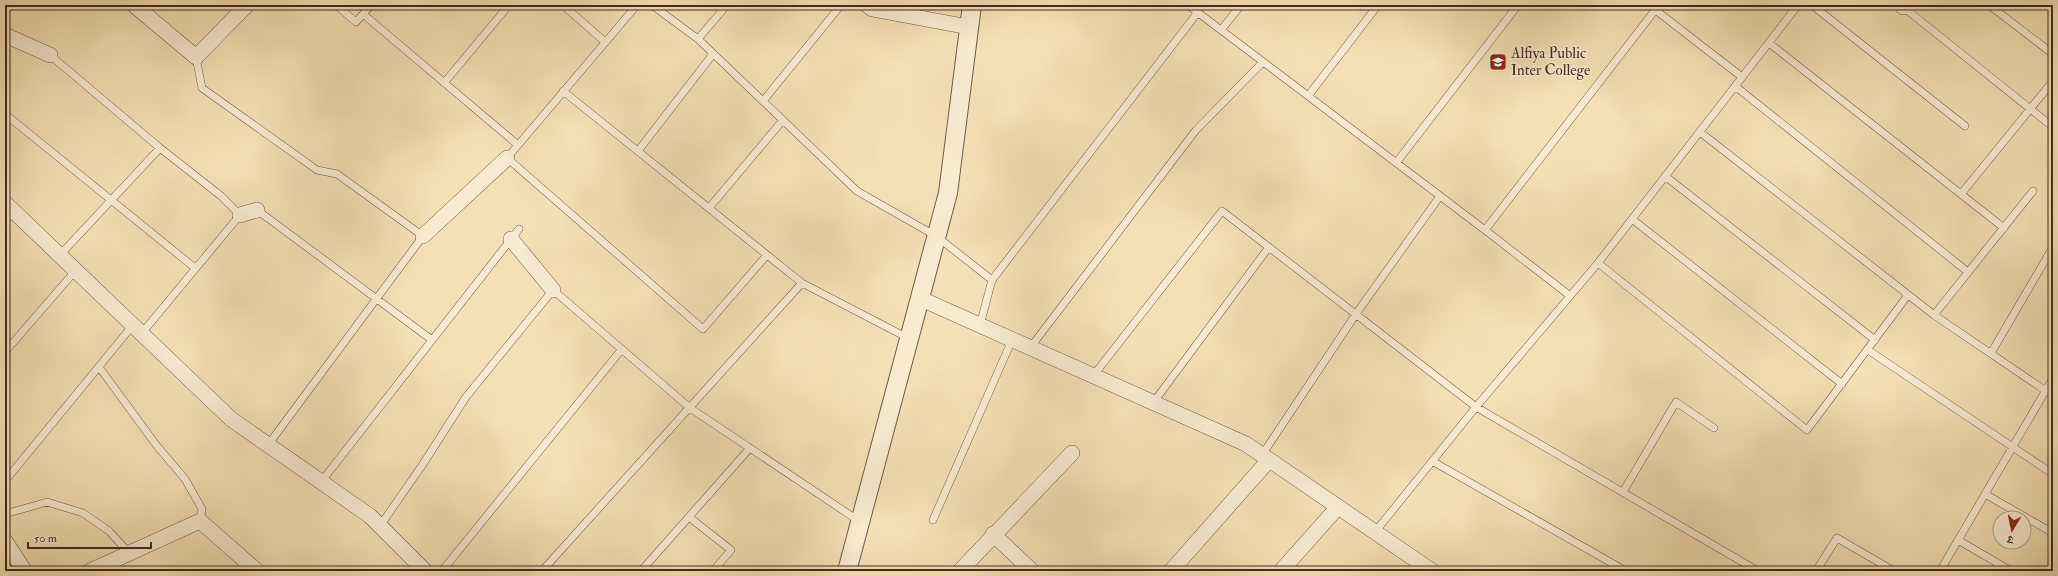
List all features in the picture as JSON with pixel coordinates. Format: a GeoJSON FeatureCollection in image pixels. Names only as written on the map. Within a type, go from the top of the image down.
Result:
{"type":"FeatureCollection","features":[{"type":"Feature","properties":{"kind":"street"},"geometry":{"type":"LineString","coordinates":[[134,5],[196,57],[247,5]]}},
{"type":"Feature","properties":{"kind":"street"},"geometry":{"type":"LineString","coordinates":[[868,5],[872,9],[969,27]]}},
{"type":"Feature","properties":{"kind":"street"},"geometry":{"type":"LineString","coordinates":[[847,571],[859,521],[948,193],[972,5]]}},
{"type":"Feature","properties":{"kind":"street"},"geometry":{"type":"LineString","coordinates":[[5,35],[50,54]]}},
{"type":"Feature","properties":{"kind":"street"},"geometry":{"type":"LineString","coordinates":[[423,236],[506,158]]}},
{"type":"Feature","properties":{"kind":"street"},"geometry":{"type":"LineString","coordinates":[[240,215],[258,210]]}},
{"type":"Feature","properties":{"kind":"street"},"geometry":{"type":"LineString","coordinates":[[8,212],[60,255],[231,419],[370,516],[425,571]]}},
{"type":"Feature","properties":{"kind":"street"},"geometry":{"type":"LineString","coordinates":[[515,234],[553,290]]}},
{"type":"Feature","properties":{"kind":"street"},"geometry":{"type":"LineString","coordinates":[[919,298],[1246,444],[1432,571]]}},
{"type":"Feature","properties":{"kind":"street"},"geometry":{"type":"LineString","coordinates":[[960,571],[993,534],[1072,453]]}},
{"type":"Feature","properties":{"kind":"street"},"geometry":{"type":"LineString","coordinates":[[1171,571],[1265,458]]}},
{"type":"Feature","properties":{"kind":"street"},"geometry":{"type":"LineString","coordinates":[[1282,571],[1338,507]]}},
{"type":"Feature","properties":{"kind":"street"},"geometry":{"type":"LineString","coordinates":[[90,571],[200,521],[257,571]]}},
{"type":"Feature","properties":{"kind":"street"},"geometry":{"type":"LineString","coordinates":[[993,534],[1032,571]]}},
{"type":"Feature","properties":{"kind":"street"},"geometry":{"type":"LineString","coordinates":[[5,541],[24,570]]}},
{"type":"Feature","properties":{"kind":"lane"},"geometry":{"type":"LineString","coordinates":[[336,5],[356,22],[371,5]]}},
{"type":"Feature","properties":{"kind":"lane"},"geometry":{"type":"LineString","coordinates":[[444,83],[509,5]]}},
{"type":"Feature","properties":{"kind":"lane"},"geometry":{"type":"LineString","coordinates":[[563,5],[605,42]]}},
{"type":"Feature","properties":{"kind":"lane"},"geometry":{"type":"LineString","coordinates":[[637,5],[506,158],[703,329],[767,255]]}},
{"type":"Feature","properties":{"kind":"lane"},"geometry":{"type":"LineString","coordinates":[[652,5],[698,39],[857,191],[936,236],[992,280]]}},
{"type":"Feature","properties":{"kind":"lane"},"geometry":{"type":"LineString","coordinates":[[698,39],[727,5]]}},
{"type":"Feature","properties":{"kind":"lane"},"geometry":{"type":"LineString","coordinates":[[763,101],[841,5]]}},
{"type":"Feature","properties":{"kind":"lane"},"geometry":{"type":"LineString","coordinates":[[1188,5],[1569,295]]}},
{"type":"Feature","properties":{"kind":"lane"},"geometry":{"type":"LineString","coordinates":[[1221,30],[1241,5]]}},
{"type":"Feature","properties":{"kind":"lane"},"geometry":{"type":"LineString","coordinates":[[1308,96],[1378,5]]}},
{"type":"Feature","properties":{"kind":"lane"},"geometry":{"type":"LineString","coordinates":[[1396,163],[1518,5]]}},
{"type":"Feature","properties":{"kind":"lane"},"geometry":{"type":"LineString","coordinates":[[1649,5],[1657,7],[1742,77]]}},
{"type":"Feature","properties":{"kind":"lane"},"geometry":{"type":"LineString","coordinates":[[1375,532],[1476,407],[1569,295],[1598,263],[1798,5]]}},
{"type":"Feature","properties":{"kind":"lane"},"geometry":{"type":"LineString","coordinates":[[1812,5],[1966,126]]}},
{"type":"Feature","properties":{"kind":"lane"},"geometry":{"type":"LineString","coordinates":[[1989,5],[2053,54]]}},
{"type":"Feature","properties":{"kind":"lane"},"geometry":{"type":"LineString","coordinates":[[1903,6],[2053,127]]}},
{"type":"Feature","properties":{"kind":"lane"},"geometry":{"type":"LineString","coordinates":[[1485,230],[1657,7]]}},
{"type":"Feature","properties":{"kind":"lane"},"geometry":{"type":"LineString","coordinates":[[980,326],[992,280],[1198,12]]}},
{"type":"Feature","properties":{"kind":"lane"},"geometry":{"type":"LineString","coordinates":[[363,14],[518,145]]}},
{"type":"Feature","properties":{"kind":"lane"},"geometry":{"type":"LineString","coordinates":[[1769,43],[2004,228]]}},
{"type":"Feature","properties":{"kind":"lane"},"geometry":{"type":"LineString","coordinates":[[5,481],[99,366],[138,329],[195,268],[240,215],[220,196],[160,148],[50,54]]}},
{"type":"Feature","properties":{"kind":"lane"},"geometry":{"type":"LineString","coordinates":[[638,151],[713,54]]}},
{"type":"Feature","properties":{"kind":"lane"},"geometry":{"type":"LineString","coordinates":[[196,57],[202,88],[317,170],[337,174],[423,236],[268,445]]}},
{"type":"Feature","properties":{"kind":"lane"},"geometry":{"type":"LineString","coordinates":[[1030,348],[1196,130],[1263,62]]}},
{"type":"Feature","properties":{"kind":"lane"},"geometry":{"type":"LineString","coordinates":[[1961,194],[2053,81]]}},
{"type":"Feature","properties":{"kind":"lane"},"geometry":{"type":"LineString","coordinates":[[1735,86],[1968,272]]}},
{"type":"Feature","properties":{"kind":"lane"},"geometry":{"type":"LineString","coordinates":[[564,91],[802,283],[908,338]]}},
{"type":"Feature","properties":{"kind":"lane"},"geometry":{"type":"LineString","coordinates":[[5,114],[195,268]]}},
{"type":"Feature","properties":{"kind":"lane"},"geometry":{"type":"LineString","coordinates":[[709,208],[782,120]]}},
{"type":"Feature","properties":{"kind":"lane"},"geometry":{"type":"LineString","coordinates":[[1700,132],[1934,315],[2046,391]]}},
{"type":"Feature","properties":{"kind":"lane"},"geometry":{"type":"LineString","coordinates":[[60,255],[160,148]]}},
{"type":"Feature","properties":{"kind":"lane"},"geometry":{"type":"LineString","coordinates":[[1665,176],[1875,340]]}},
{"type":"Feature","properties":{"kind":"lane"},"geometry":{"type":"LineString","coordinates":[[1934,315],[2033,191]]}},
{"type":"Feature","properties":{"kind":"lane"},"geometry":{"type":"LineString","coordinates":[[1265,458],[1356,314],[1440,196]]}},
{"type":"Feature","properties":{"kind":"lane"},"geometry":{"type":"LineString","coordinates":[[258,210],[376,300],[432,340]]}},
{"type":"Feature","properties":{"kind":"lane"},"geometry":{"type":"LineString","coordinates":[[1093,376],[1222,211],[1476,407],[1758,571]]}},
{"type":"Feature","properties":{"kind":"lane"},"geometry":{"type":"LineString","coordinates":[[1632,219],[1842,384]]}},
{"type":"Feature","properties":{"kind":"lane"},"geometry":{"type":"LineString","coordinates":[[321,482],[515,234]]}},
{"type":"Feature","properties":{"kind":"lane"},"geometry":{"type":"LineString","coordinates":[[1153,403],[1268,247]]}},
{"type":"Feature","properties":{"kind":"lane"},"geometry":{"type":"LineString","coordinates":[[1991,354],[2053,247]]}},
{"type":"Feature","properties":{"kind":"lane"},"geometry":{"type":"LineString","coordinates":[[1598,263],[1807,430],[1908,295]]}},
{"type":"Feature","properties":{"kind":"lane"},"geometry":{"type":"LineString","coordinates":[[5,352],[76,270]]}},
{"type":"Feature","properties":{"kind":"lane"},"geometry":{"type":"LineString","coordinates":[[542,571],[802,283]]}},
{"type":"Feature","properties":{"kind":"lane"},"geometry":{"type":"LineString","coordinates":[[380,526],[423,464],[466,397],[553,290],[690,408],[859,521]]}},
{"type":"Feature","properties":{"kind":"lane"},"geometry":{"type":"LineString","coordinates":[[933,520],[1012,340]]}},
{"type":"Feature","properties":{"kind":"lane"},"geometry":{"type":"LineString","coordinates":[[442,571],[622,349]]}},
{"type":"Feature","properties":{"kind":"lane"},"geometry":{"type":"LineString","coordinates":[[1868,350],[2012,448],[2053,474]]}},
{"type":"Feature","properties":{"kind":"lane"},"geometry":{"type":"LineString","coordinates":[[99,366],[157,446],[185,479],[202,509],[200,521]]}},
{"type":"Feature","properties":{"kind":"lane"},"geometry":{"type":"LineString","coordinates":[[1940,571],[2053,378]]}},
{"type":"Feature","properties":{"kind":"lane"},"geometry":{"type":"LineString","coordinates":[[1623,492],[1676,402],[1714,428]]}},
{"type":"Feature","properties":{"kind":"lane"},"geometry":{"type":"LineString","coordinates":[[641,571],[750,448]]}},
{"type":"Feature","properties":{"kind":"lane"},"geometry":{"type":"LineString","coordinates":[[1432,461],[1626,571]]}},
{"type":"Feature","properties":{"kind":"lane"},"geometry":{"type":"LineString","coordinates":[[1985,494],[2053,533]]}},
{"type":"Feature","properties":{"kind":"lane"},"geometry":{"type":"LineString","coordinates":[[5,514],[47,502],[61,506],[83,513],[109,531],[129,553]]}},
{"type":"Feature","properties":{"kind":"lane"},"geometry":{"type":"LineString","coordinates":[[689,517],[731,550],[713,571]]}},
{"type":"Feature","properties":{"kind":"lane"},"geometry":{"type":"LineString","coordinates":[[1816,571],[1837,538],[1894,571]]}},
{"type":"Feature","properties":{"kind":"lane"},"geometry":{"type":"LineString","coordinates":[[1958,540],[2011,571]]}},
{"type":"Feature","properties":{"kind":"place","name":"Alfiya Public Inter College"},"geometry":{"type":"Point","coordinates":[1498,62]}}]}
